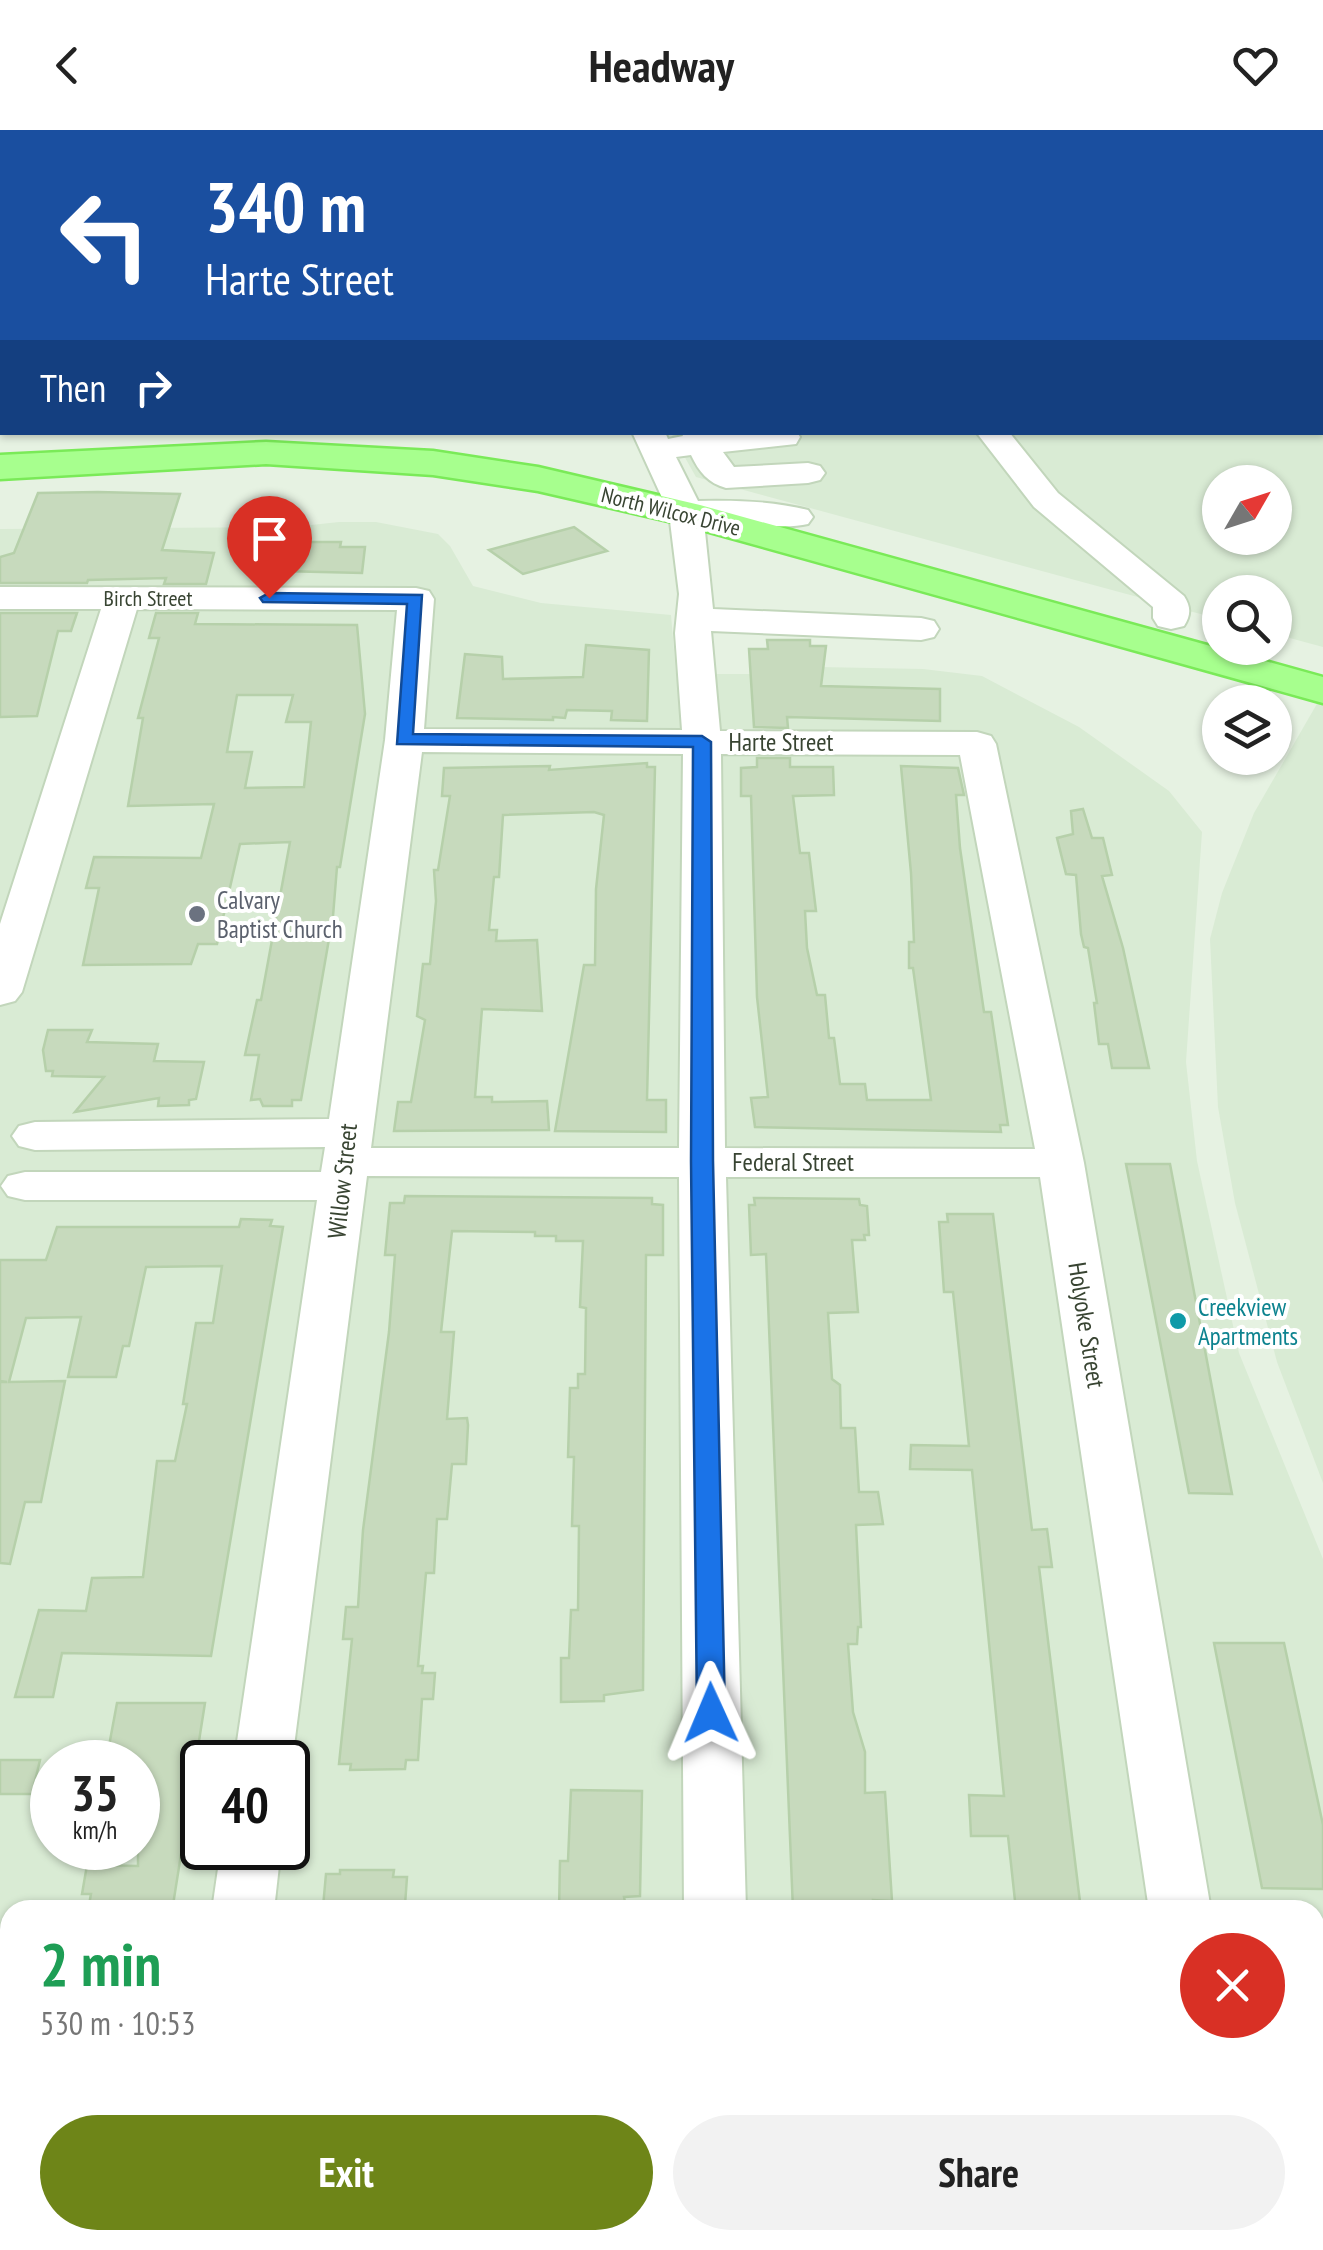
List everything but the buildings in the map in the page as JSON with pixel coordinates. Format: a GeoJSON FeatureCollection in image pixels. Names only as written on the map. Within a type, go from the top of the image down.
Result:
{"type":"FeatureCollection","features":[{"type":"Feature","properties":{"kind":"main road","name":"North Wilcox Drive"},"geometry":{"type":"LineString","coordinates":[[355,435],[585,462],[691,467],[1323,690]]}},
{"type":"Feature","properties":{"kind":"main road","name":"North Wilcox Drive"},"geometry":{"type":"LineString","coordinates":[[0,449],[93,438],[190,440],[266,454],[433,463],[538,479],[691,467],[784,514],[1157,629],[1202,631]]}},
{"type":"Feature","properties":{"kind":"main road","name":"North Wilcox Drive"},"geometry":{"type":"LineString","coordinates":[[0,468],[190,440]]}},
{"type":"Feature","properties":{"kind":"main road"},"geometry":{"type":"LineString","coordinates":[[1292,652],[1323,660]]}},
{"type":"Feature","properties":{"kind":"street"},"geometry":{"type":"LineString","coordinates":[[691,467],[783,435],[811,477],[784,514]]}},
{"type":"Feature","properties":{"kind":"street"},"geometry":{"type":"LineString","coordinates":[[994,435],[1046,500],[1171,604],[1157,629]]}},
{"type":"Feature","properties":{"kind":"street"},"geometry":{"type":"LineString","coordinates":[[691,467],[808,473]]}},
{"type":"Feature","properties":{"kind":"street"},"geometry":{"type":"LineString","coordinates":[[691,467],[697,594],[694,619],[702,742],[702,1161],[715,1900]]}},
{"type":"Feature","properties":{"kind":"street","name":"Birch Street"},"geometry":{"type":"LineString","coordinates":[[0,598],[416,599]]}},
{"type":"Feature","properties":{"kind":"street"},"geometry":{"type":"LineString","coordinates":[[0,992],[122,598]]}},
{"type":"Feature","properties":{"kind":"street","name":"Willow Street"},"geometry":{"type":"LineString","coordinates":[[266,1740],[404,740],[416,599]]}},
{"type":"Feature","properties":{"kind":"street"},"geometry":{"type":"LineString","coordinates":[[694,619],[831,625],[836,647],[922,639]]}},
{"type":"Feature","properties":{"kind":"street","name":"Harte Street"},"geometry":{"type":"LineString","coordinates":[[404,740],[977,744]]}},
{"type":"Feature","properties":{"kind":"street","name":"Holyoke Street"},"geometry":{"type":"LineString","coordinates":[[977,744],[1061,1162],[1178,1900]]}},
{"type":"Feature","properties":{"kind":"street","name":"Federal Street"},"geometry":{"type":"LineString","coordinates":[[17,1126],[345,1160],[1061,1162]]}},
{"type":"Feature","properties":{"kind":"street","name":"Federal Street"},"geometry":{"type":"LineString","coordinates":[[12,1194],[37,1170],[41,1152],[17,1126]]}},
{"type":"Feature","properties":{"kind":"street","name":"Federal Street"},"geometry":{"type":"LineString","coordinates":[[12,1194],[345,1160]]}},
{"type":"Feature","properties":{"kind":"street"},"geometry":{"type":"LineString","coordinates":[[244,1900],[249,1870]]}},
{"type":"Feature","properties":{"kind":"shaded area"},"geometry":{"type":"Polygon","coordinates":[[[672,435],[1323,435],[1323,647],[1292,639],[1292,575],[1202,575],[1202,614],[696,477],[672,435]]]}},
{"type":"Feature","properties":{"kind":"shaded area"},"geometry":{"type":"Polygon","coordinates":[[[376,522],[438,534],[450,546],[473,586],[541,603],[671,615],[676,674],[818,674],[819,667],[923,669],[982,676],[1079,727],[1169,791],[1202,832],[1186,1062],[1197,1161],[1239,1353],[1323,1559],[1323,1900],[0,1900],[0,529],[293,527],[376,522]]]}},
{"type":"Feature","properties":{"kind":"shaded area"},"geometry":{"type":"Polygon","coordinates":[[[1318,702],[1323,703],[1323,1483],[1277,1362],[1235,1203],[1218,1107],[1210,939],[1222,893],[1254,813],[1276,775],[1292,775],[1292,747],[1318,702]]]}},
{"type":"Feature","properties":{"kind":"place","name":"Calvary Baptist Church"},"geometry":{"type":"Point","coordinates":[197,914]}},
{"type":"Feature","properties":{"kind":"place","name":"Creekview Apartments"},"geometry":{"type":"Point","coordinates":[1178,1321]}},
{"type":"Feature","properties":{"kind":"route"},"geometry":{"type":"LineString","coordinates":[[269,598],[416,599],[404,740],[702,742],[702,1161],[711,1713]]}}]}
